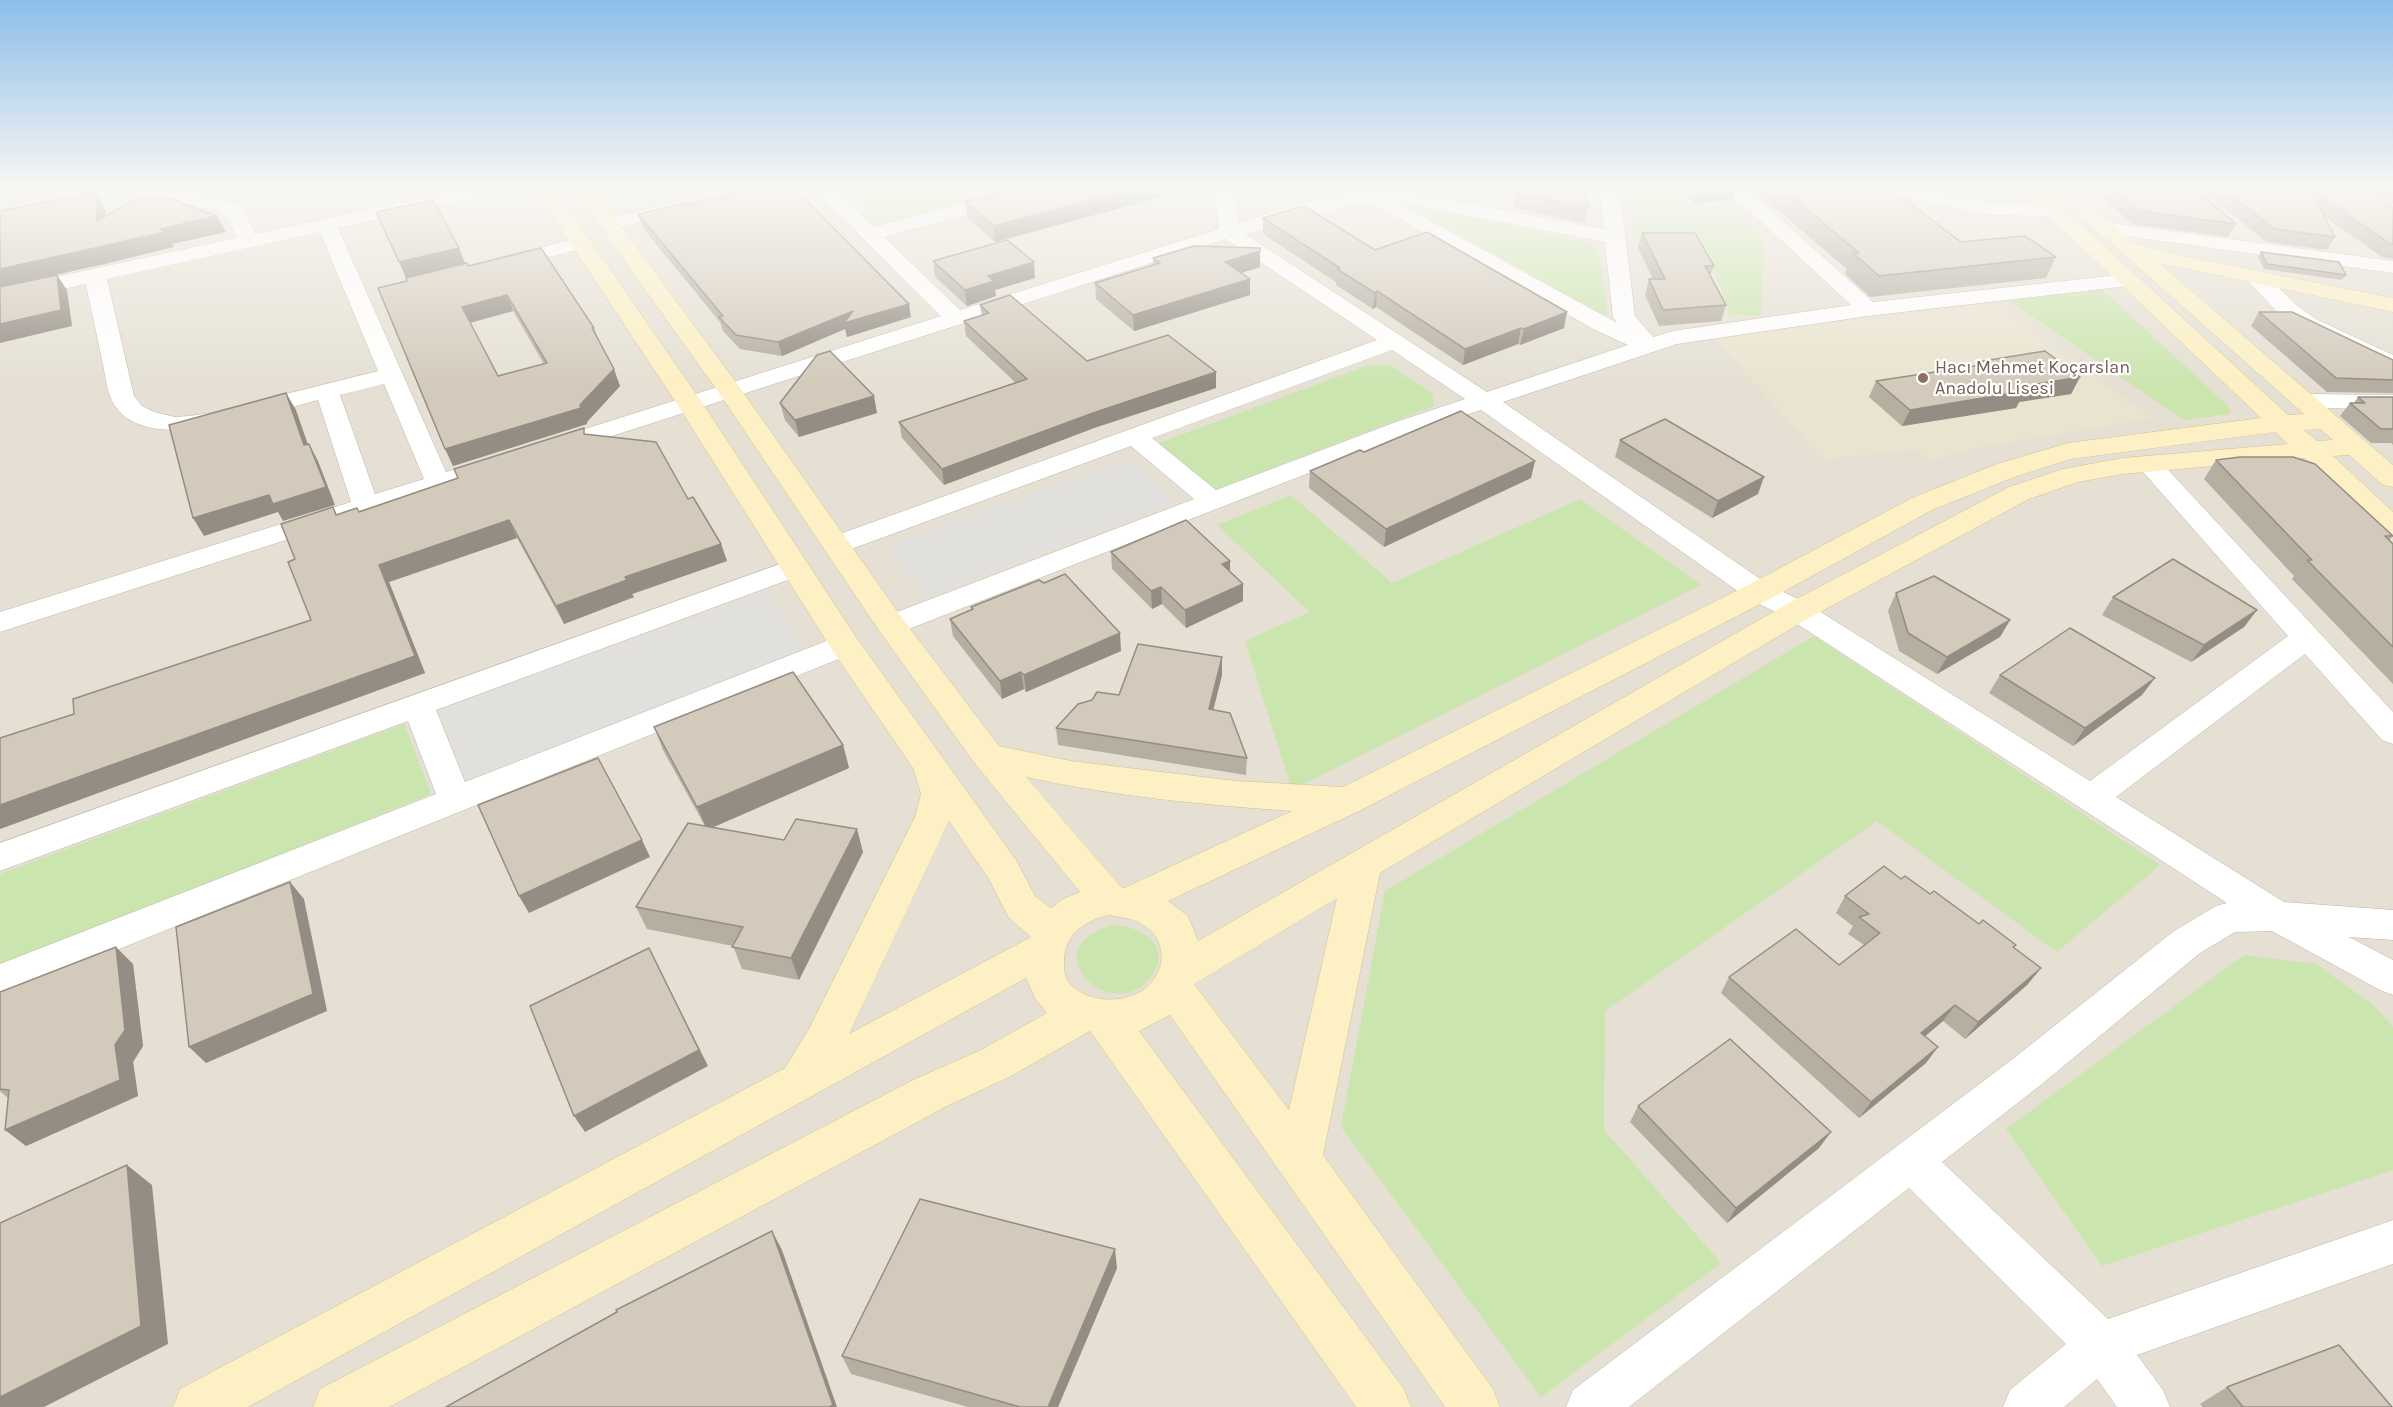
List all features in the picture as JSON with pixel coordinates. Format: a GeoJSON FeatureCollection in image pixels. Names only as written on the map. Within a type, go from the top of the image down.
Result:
{"type":"FeatureCollection","features":[{"type":"Feature","properties":{"kind":"street"},"geometry":{"type":"LineString","coordinates":[[0,296],[198,253]]}},
{"type":"Feature","properties":{"kind":"street"},"geometry":{"type":"LineString","coordinates":[[344,253],[370,295],[392,375],[438,482]]}},
{"type":"Feature","properties":{"kind":"street"},"geometry":{"type":"LineString","coordinates":[[482,268],[543,253]]}},
{"type":"Feature","properties":{"kind":"street"},"geometry":{"type":"LineString","coordinates":[[588,253],[690,404],[845,645],[1003,870],[1022,907],[1049,940],[1044,969],[1050,988],[1064,1003],[1095,1016],[1130,1017],[1152,1008],[1169,994],[1184,957],[1180,938],[1169,921],[1152,908],[1121,900],[988,756],[891,625],[729,390],[629,253]]}},
{"type":"Feature","properties":{"kind":"street"},"geometry":{"type":"LineString","coordinates":[[887,253],[955,318]]}},
{"type":"Feature","properties":{"kind":"street"},"geometry":{"type":"LineString","coordinates":[[0,622],[1163,253]]}},
{"type":"Feature","properties":{"kind":"street"},"geometry":{"type":"LineString","coordinates":[[1260,253],[1485,401],[1759,592],[1798,611],[2277,916],[2393,979]]}},
{"type":"Feature","properties":{"kind":"street"},"geometry":{"type":"LineString","coordinates":[[1472,253],[1603,325],[1649,346]]}},
{"type":"Feature","properties":{"kind":"street"},"geometry":{"type":"LineString","coordinates":[[1616,253],[1624,317],[1649,346]]}},
{"type":"Feature","properties":{"kind":"street"},"geometry":{"type":"LineString","coordinates":[[1806,253],[1868,309]]}},
{"type":"Feature","properties":{"kind":"street"},"geometry":{"type":"LineString","coordinates":[[2099,253],[2393,527]]}},
{"type":"Feature","properties":{"kind":"street"},"geometry":{"type":"LineString","coordinates":[[2134,253],[2393,479]]}},
{"type":"Feature","properties":{"kind":"street"},"geometry":{"type":"LineString","coordinates":[[2148,253],[2181,262],[2393,305]]}},
{"type":"Feature","properties":{"kind":"street"},"geometry":{"type":"LineString","coordinates":[[2292,253],[2393,267]]}},
{"type":"Feature","properties":{"kind":"street"},"geometry":{"type":"LineString","coordinates":[[95,275],[122,397],[133,411],[162,422],[189,423],[210,420],[392,375]]}},
{"type":"Feature","properties":{"kind":"street"},"geometry":{"type":"LineString","coordinates":[[2255,277],[2288,310],[2308,324],[2393,364]]}},
{"type":"Feature","properties":{"kind":"street"},"geometry":{"type":"LineString","coordinates":[[2163,278],[2274,295],[2393,318]]}},
{"type":"Feature","properties":{"kind":"street"},"geometry":{"type":"LineString","coordinates":[[891,625],[1405,428],[1673,338],[1868,309],[2128,280]]}},
{"type":"Feature","properties":{"kind":"street"},"geometry":{"type":"LineString","coordinates":[[836,545],[1394,341]]}},
{"type":"Feature","properties":{"kind":"street"},"geometry":{"type":"LineString","coordinates":[[327,391],[365,506]]}},
{"type":"Feature","properties":{"kind":"street"},"geometry":{"type":"LineString","coordinates":[[198,1407],[800,1080],[1049,940],[1068,915],[1087,905],[1121,900],[1346,801],[1759,592],[1922,504],[2007,470],[2068,451],[2281,423],[2318,411],[2393,402]]}},
{"type":"Feature","properties":{"kind":"street"},"geometry":{"type":"LineString","coordinates":[[1134,436],[1213,501]]}},
{"type":"Feature","properties":{"kind":"street"},"geometry":{"type":"LineString","coordinates":[[1177,979],[1363,863],[1798,611],[2019,493],[2073,475],[2149,464],[2356,446]]}},
{"type":"Feature","properties":{"kind":"street"},"geometry":{"type":"LineString","coordinates":[[2149,464],[2393,732]]}},
{"type":"Feature","properties":{"kind":"street"},"geometry":{"type":"LineString","coordinates":[[0,857],[794,568]]}},
{"type":"Feature","properties":{"kind":"street"},"geometry":{"type":"LineString","coordinates":[[2091,798],[2307,637]]}},
{"type":"Feature","properties":{"kind":"street"},"geometry":{"type":"LineString","coordinates":[[0,981],[845,645]]}},
{"type":"Feature","properties":{"kind":"street"},"geometry":{"type":"LineString","coordinates":[[418,706],[455,800]]}},
{"type":"Feature","properties":{"kind":"street"},"geometry":{"type":"LineString","coordinates":[[988,756],[1071,774],[1236,794],[1346,801]]}},
{"type":"Feature","properties":{"kind":"street"},"geometry":{"type":"LineString","coordinates":[[800,1080],[824,1042],[933,817],[939,794],[928,761]]}},
{"type":"Feature","properties":{"kind":"street"},"geometry":{"type":"LineString","coordinates":[[1300,1160],[1363,863]]}},
{"type":"Feature","properties":{"kind":"street"},"geometry":{"type":"LineString","coordinates":[[1590,1407],[2028,1071],[2187,942],[2229,917],[2277,916],[2393,925]]}},
{"type":"Feature","properties":{"kind":"street"},"geometry":{"type":"LineString","coordinates":[[1177,979],[1300,1160],[1475,1407]]}},
{"type":"Feature","properties":{"kind":"street"},"geometry":{"type":"LineString","coordinates":[[338,1407],[930,1093],[1095,1016]]}},
{"type":"Feature","properties":{"kind":"street"},"geometry":{"type":"LineString","coordinates":[[1095,1016],[1386,1407]]}},
{"type":"Feature","properties":{"kind":"street"},"geometry":{"type":"LineString","coordinates":[[1910,1160],[2101,1345],[2146,1407]]}},
{"type":"Feature","properties":{"kind":"street"},"geometry":{"type":"LineString","coordinates":[[2027,1407],[2101,1345],[2393,1242]]}},
{"type":"Feature","properties":{"kind":"shaded area"},"geometry":{"type":"Polygon","coordinates":[[[0,253],[2393,253],[2393,1407],[0,1407],[0,253]]]}},
{"type":"Feature","properties":{"kind":"shaded area","name":"Hacı Mehmet Koçarslan Anadolu Lisesi"},"geometry":{"type":"Polygon","coordinates":[[[1990,303],[2153,418],[1981,447],[1930,461],[1915,449],[1823,460],[1714,338],[1990,303]]]}},
{"type":"Feature","properties":{"kind":"shaded area"},"geometry":{"type":"Polygon","coordinates":[[[1130,459],[1175,502],[926,597],[887,546],[1130,459]]]}},
{"type":"Feature","properties":{"kind":"shaded area"},"geometry":{"type":"Polygon","coordinates":[[[767,591],[805,651],[464,781],[440,708],[767,591]]]}},
{"type":"Feature","properties":{"kind":"green space"},"geometry":{"type":"Polygon","coordinates":[[[1492,253],[1599,253],[1608,314],[1599,314],[1492,253]]]}},
{"type":"Feature","properties":{"kind":"green space"},"geometry":{"type":"Polygon","coordinates":[[[1708,253],[1764,253],[1761,315],[1730,315],[1708,253]]]}},
{"type":"Feature","properties":{"kind":"green space"},"geometry":{"type":"Polygon","coordinates":[[[2103,290],[2230,408],[2230,414],[2184,420],[2008,300],[2103,290]]]}},
{"type":"Feature","properties":{"kind":"green space"},"geometry":{"type":"Polygon","coordinates":[[[1369,365],[1389,365],[1432,393],[1434,406],[1214,490],[1159,443],[1369,365]]]}},
{"type":"Feature","properties":{"kind":"green space"},"geometry":{"type":"Polygon","coordinates":[[[1291,495],[1392,583],[1580,499],[1701,585],[1292,790],[1245,641],[1310,612],[1217,525],[1291,495]]]}},
{"type":"Feature","properties":{"kind":"green space"},"geometry":{"type":"Polygon","coordinates":[[[1814,636],[2160,865],[2057,952],[1877,821],[1605,1011],[1604,1130],[1721,1263],[1541,1397],[1341,1127],[1385,891],[1814,636]]]}},
{"type":"Feature","properties":{"kind":"green space"},"geometry":{"type":"Polygon","coordinates":[[[404,724],[431,794],[0,967],[0,874],[404,724]]]}},
{"type":"Feature","properties":{"kind":"green space"},"geometry":{"type":"Polygon","coordinates":[[[1112,925],[1143,933],[1156,947],[1159,956],[1157,966],[1151,977],[1135,990],[1117,993],[1100,989],[1086,979],[1078,966],[1078,951],[1089,936],[1112,925]]]}},
{"type":"Feature","properties":{"kind":"green space"},"geometry":{"type":"Polygon","coordinates":[[[2244,955],[2316,964],[2373,1005],[2393,1027],[2393,1170],[2102,1266],[2006,1129],[2244,955]]]}},
{"type":"Feature","properties":{"kind":"building"},"geometry":{"type":"Polygon","coordinates":[[[0,253],[73,253],[0,269],[0,253]]]}},
{"type":"Feature","properties":{"kind":"building"},"geometry":{"type":"Polygon","coordinates":[[[395,253],[439,253],[399,262],[395,253]]]}},
{"type":"Feature","properties":{"kind":"building"},"geometry":{"type":"Polygon","coordinates":[[[522,253],[544,253],[594,328],[592,328],[614,369],[580,405],[581,408],[445,449],[378,288],[407,281],[406,278],[467,263],[468,266],[522,253]],[[507,295],[462,307],[498,376],[547,363],[507,295]]]}},
{"type":"Feature","properties":{"kind":"building"},"geometry":{"type":"Polygon","coordinates":[[[670,253],[858,253],[909,304],[844,323],[853,311],[778,342],[736,335],[719,317],[723,316],[670,253]]]}},
{"type":"Feature","properties":{"kind":"building"},"geometry":{"type":"Polygon","coordinates":[[[962,253],[1023,253],[1034,262],[988,276],[994,281],[965,290],[933,261],[962,253]]]}},
{"type":"Feature","properties":{"kind":"building"},"geometry":{"type":"Polygon","coordinates":[[[1171,253],[1255,253],[1225,262],[1250,279],[1133,315],[1095,283],[1160,263],[1153,258],[1171,253]]]}},
{"type":"Feature","properties":{"kind":"building"},"geometry":{"type":"Polygon","coordinates":[[[1316,253],[1463,253],[1567,312],[1465,349],[1377,291],[1375,293],[1337,269],[1340,268],[1316,253]]]}},
{"type":"Feature","properties":{"kind":"building"},"geometry":{"type":"Polygon","coordinates":[[[1652,253],[1706,253],[1714,266],[1705,266],[1726,305],[1663,310],[1649,279],[1665,279],[1652,253]]]}},
{"type":"Feature","properties":{"kind":"building"},"geometry":{"type":"Polygon","coordinates":[[[1853,253],[2050,253],[2056,257],[1879,276],[1853,253]]]}},
{"type":"Feature","properties":{"kind":"building"},"geometry":{"type":"Polygon","coordinates":[[[2261,253],[2339,262],[2346,275],[2267,264],[2261,253]]]}},
{"type":"Feature","properties":{"kind":"building"},"geometry":{"type":"Polygon","coordinates":[[[57,275],[61,310],[0,324],[0,287],[57,275]]]}},
{"type":"Feature","properties":{"kind":"building"},"geometry":{"type":"Polygon","coordinates":[[[1010,295],[1087,361],[1168,335],[1216,372],[1093,413],[942,469],[899,422],[1027,379],[964,321],[989,313],[980,305],[1010,295]]]}},
{"type":"Feature","properties":{"kind":"building"},"geometry":{"type":"Polygon","coordinates":[[[2259,312],[2292,312],[2393,360],[2393,380],[2336,378],[2259,312]]]}},
{"type":"Feature","properties":{"kind":"building"},"geometry":{"type":"Polygon","coordinates":[[[830,351],[874,396],[795,420],[780,403],[817,355],[830,351]]]}},
{"type":"Feature","properties":{"kind":"building"},"geometry":{"type":"Polygon","coordinates":[[[2045,351],[2080,377],[2019,387],[2025,391],[1910,410],[1876,381],[1981,365],[1977,362],[2045,351]]]}},
{"type":"Feature","properties":{"kind":"building"},"geometry":{"type":"Polygon","coordinates":[[[286,393],[304,445],[309,444],[326,487],[273,504],[269,495],[193,518],[169,425],[286,393]]]}},
{"type":"Feature","properties":{"kind":"building"},"geometry":{"type":"Polygon","coordinates":[[[2358,397],[2393,397],[2393,429],[2381,429],[2350,403],[2365,403],[2358,397]]]}},
{"type":"Feature","properties":{"kind":"building"},"geometry":{"type":"Polygon","coordinates":[[[1461,411],[1535,461],[1386,529],[1310,471],[1360,450],[1364,452],[1461,411]]]}},
{"type":"Feature","properties":{"kind":"building"},"geometry":{"type":"Polygon","coordinates":[[[1665,419],[1764,477],[1718,501],[1620,440],[1665,419]]]}},
{"type":"Feature","properties":{"kind":"building"},"geometry":{"type":"Polygon","coordinates":[[[584,428],[584,434],[656,442],[688,499],[693,497],[721,544],[625,577],[627,580],[556,606],[509,520],[379,565],[415,656],[0,805],[0,738],[74,714],[73,699],[311,620],[288,562],[295,559],[281,524],[333,507],[336,515],[357,508],[359,512],[458,478],[454,469],[584,428]]]}},
{"type":"Feature","properties":{"kind":"building"},"geometry":{"type":"Polygon","coordinates":[[[2240,457],[2293,457],[2315,464],[2393,536],[2385,536],[2393,544],[2393,647],[2307,560],[2312,560],[2216,460],[2240,457]]]}},
{"type":"Feature","properties":{"kind":"building"},"geometry":{"type":"Polygon","coordinates":[[[1186,520],[1230,561],[1222,564],[1243,584],[1185,610],[1161,587],[1151,591],[1111,552],[1186,520]]]}},
{"type":"Feature","properties":{"kind":"building"},"geometry":{"type":"Polygon","coordinates":[[[2173,559],[2257,610],[2204,645],[2113,597],[2173,559]]]}},
{"type":"Feature","properties":{"kind":"building"},"geometry":{"type":"Polygon","coordinates":[[[1065,574],[1120,633],[1024,675],[1021,672],[1000,681],[950,619],[973,609],[971,607],[1039,580],[1044,583],[1065,574]]]}},
{"type":"Feature","properties":{"kind":"building"},"geometry":{"type":"Polygon","coordinates":[[[1934,576],[2010,620],[1947,657],[1908,633],[1896,593],[1934,576]]]}},
{"type":"Feature","properties":{"kind":"building"},"geometry":{"type":"Polygon","coordinates":[[[2070,628],[2155,678],[2085,728],[2000,675],[2070,628]]]}},
{"type":"Feature","properties":{"kind":"building"},"geometry":{"type":"Polygon","coordinates":[[[1138,644],[1222,657],[1209,709],[1230,713],[1247,758],[1056,728],[1078,704],[1092,700],[1097,692],[1119,695],[1138,644]]]}},
{"type":"Feature","properties":{"kind":"building"},"geometry":{"type":"Polygon","coordinates":[[[793,672],[843,745],[697,807],[654,727],[793,672]]]}},
{"type":"Feature","properties":{"kind":"building"},"geometry":{"type":"Polygon","coordinates":[[[598,758],[642,840],[519,896],[478,805],[598,758]]]}},
{"type":"Feature","properties":{"kind":"building"},"geometry":{"type":"Polygon","coordinates":[[[796,819],[857,829],[791,958],[732,947],[743,927],[636,907],[688,823],[784,840],[796,819]]]}},
{"type":"Feature","properties":{"kind":"building"},"geometry":{"type":"Polygon","coordinates":[[[1884,866],[1901,879],[1905,876],[1930,894],[1934,891],[1979,924],[1983,920],[2041,968],[1978,1022],[1955,1005],[1921,1033],[1938,1047],[1871,1102],[1729,977],[1796,929],[1839,965],[1880,933],[1859,917],[1869,914],[1845,896],[1884,866]]]}},
{"type":"Feature","properties":{"kind":"building"},"geometry":{"type":"Polygon","coordinates":[[[290,882],[313,994],[189,1047],[176,927],[290,882]]]}},
{"type":"Feature","properties":{"kind":"building"},"geometry":{"type":"Polygon","coordinates":[[[116,947],[125,1030],[115,1045],[120,1080],[5,1130],[9,1090],[0,1089],[0,992],[116,947]]]}},
{"type":"Feature","properties":{"kind":"building"},"geometry":{"type":"Polygon","coordinates":[[[649,948],[699,1050],[574,1116],[530,1006],[649,948]]]}},
{"type":"Feature","properties":{"kind":"building"},"geometry":{"type":"Polygon","coordinates":[[[1730,1039],[1831,1132],[1736,1208],[1638,1106],[1730,1039]]]}},
{"type":"Feature","properties":{"kind":"building"},"geometry":{"type":"Polygon","coordinates":[[[127,1165],[141,1326],[0,1397],[0,1223],[127,1165]]]}},
{"type":"Feature","properties":{"kind":"building"},"geometry":{"type":"Polygon","coordinates":[[[920,1199],[1115,1249],[1048,1407],[1020,1407],[842,1356],[920,1199]]]}},
{"type":"Feature","properties":{"kind":"building"},"geometry":{"type":"Polygon","coordinates":[[[772,1231],[833,1405],[829,1407],[446,1407],[617,1312],[616,1310],[772,1231]]]}},
{"type":"Feature","properties":{"kind":"building"},"geometry":{"type":"Polygon","coordinates":[[[2339,1345],[2392,1407],[2243,1407],[2227,1387],[2339,1345]]]}},
{"type":"Feature","properties":{"kind":"place","name":"Hacı Mehmet Koçarslan Anadolu Lisesi"},"geometry":{"type":"Point","coordinates":[1923,378]}}]}
